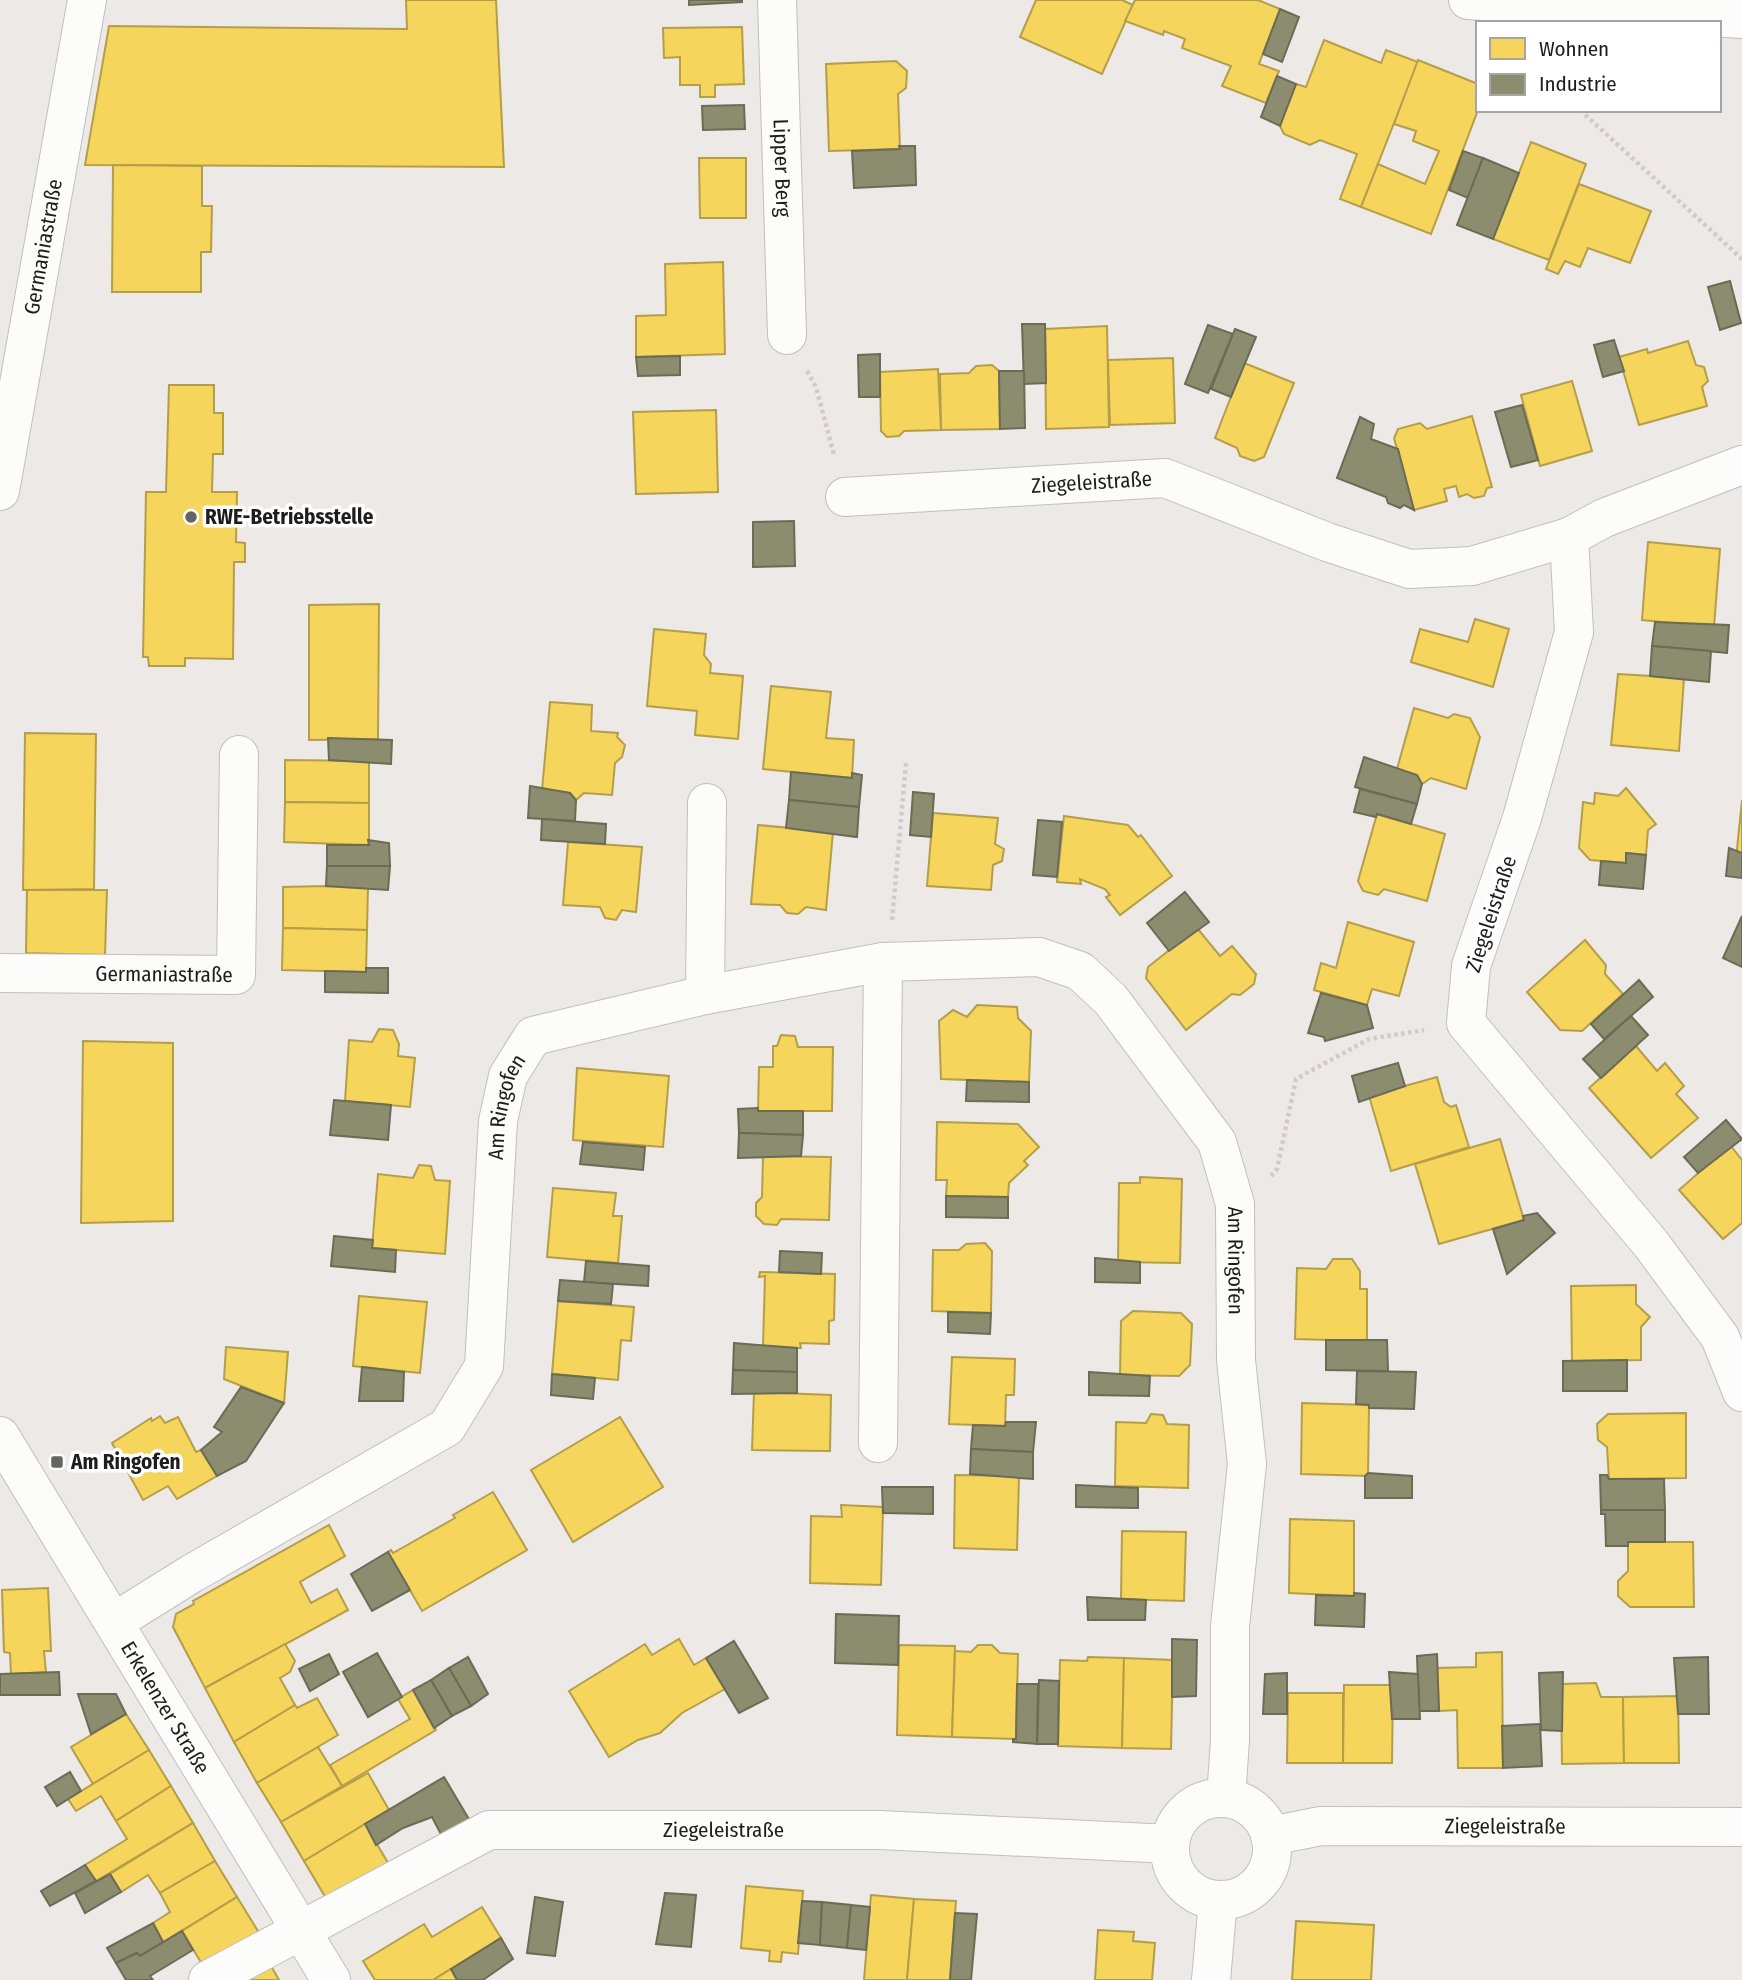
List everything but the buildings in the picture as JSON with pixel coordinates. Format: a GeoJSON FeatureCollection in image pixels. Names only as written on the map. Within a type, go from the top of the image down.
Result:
{"type":"FeatureCollection","features":[{"type":"Feature","properties":{"kind":"street","name":"Germaniastraße"},"geometry":{"type":"LineString","coordinates":[[0,491],[87,0]]}},
{"type":"Feature","properties":{"kind":"street","name":"Lipper Berg"},"geometry":{"type":"LineString","coordinates":[[777,0],[787,335]]}},
{"type":"Feature","properties":{"kind":"street"},"geometry":{"type":"LineString","coordinates":[[1470,1],[1742,19]]}},
{"type":"Feature","properties":{"kind":"street","name":"Ziegeleistraße"},"geometry":{"type":"LineString","coordinates":[[845,497],[1165,478],[1327,542],[1409,569],[1472,566],[1569,537],[1604,518],[1742,464]]}},
{"type":"Feature","properties":{"kind":"street","name":"Ziegeleistraße"},"geometry":{"type":"LineString","coordinates":[[1466,1023],[1471,966],[1522,818],[1574,632],[1569,537]]}},
{"type":"Feature","properties":{"kind":"street","name":"Germaniastraße"},"geometry":{"type":"LineString","coordinates":[[0,972],[236,975],[239,755]]}},
{"type":"Feature","properties":{"kind":"street"},"geometry":{"type":"LineString","coordinates":[[705,995],[707,803]]}},
{"type":"Feature","properties":{"kind":"street","name":"Am Ringofen"},"geometry":{"type":"LineString","coordinates":[[114,1622],[191,1574],[447,1427],[484,1366],[498,1121],[508,1076],[533,1035],[705,995],[883,962],[1039,957],[1080,971],[1111,1000],[1217,1142],[1235,1204],[1236,1360],[1247,1464],[1230,1626],[1226,1798]]}},
{"type":"Feature","properties":{"kind":"street"},"geometry":{"type":"LineString","coordinates":[[878,1443],[883,962]]}},
{"type":"Feature","properties":{"kind":"street"},"geometry":{"type":"LineString","coordinates":[[1466,1023],[1651,1244],[1731,1334],[1742,1392]]}},
{"type":"Feature","properties":{"kind":"street","name":"Erkelenzer Straße"},"geometry":{"type":"LineString","coordinates":[[0,1436],[331,1980]]}},
{"type":"Feature","properties":{"kind":"street"},"geometry":{"type":"LineString","coordinates":[[1226,1798],[1254,1810],[1265,1822],[1270,1836],[1269,1868],[1261,1882],[1249,1893],[1234,1899],[1217,1900],[1202,1897],[1188,1888],[1177,1876],[1171,1861],[1170,1844],[1182,1815],[1195,1805],[1226,1798]]}},
{"type":"Feature","properties":{"kind":"street","name":"Ziegeleistraße"},"geometry":{"type":"LineString","coordinates":[[1270,1836],[1321,1826],[1742,1826]]}},
{"type":"Feature","properties":{"kind":"street","name":"Ziegeleistraße"},"geometry":{"type":"LineString","coordinates":[[208,1980],[489,1830],[880,1830],[1170,1844]]}},
{"type":"Feature","properties":{"kind":"street"},"geometry":{"type":"LineString","coordinates":[[1211,1980],[1217,1900]]}},
{"type":"Feature","properties":{"kind":"path"},"geometry":{"type":"LineString","coordinates":[[1582,112],[1742,260]]}},
{"type":"Feature","properties":{"kind":"path"},"geometry":{"type":"LineString","coordinates":[[787,335],[816,387],[845,497]]}},
{"type":"Feature","properties":{"kind":"path"},"geometry":{"type":"LineString","coordinates":[[883,962],[892,918],[906,764]]}},
{"type":"Feature","properties":{"kind":"path"},"geometry":{"type":"LineString","coordinates":[[1235,1204],[1257,1195],[1277,1169],[1296,1079],[1369,1039],[1466,1023]]}},
{"type":"Feature","properties":{"kind":"place","name":"RWE-Betriebsstelle"},"geometry":{"type":"Point","coordinates":[191,517]}},
{"type":"Feature","properties":{"kind":"place","name":"Am Ringofen"},"geometry":{"type":"Point","coordinates":[57,1462]}}]}
